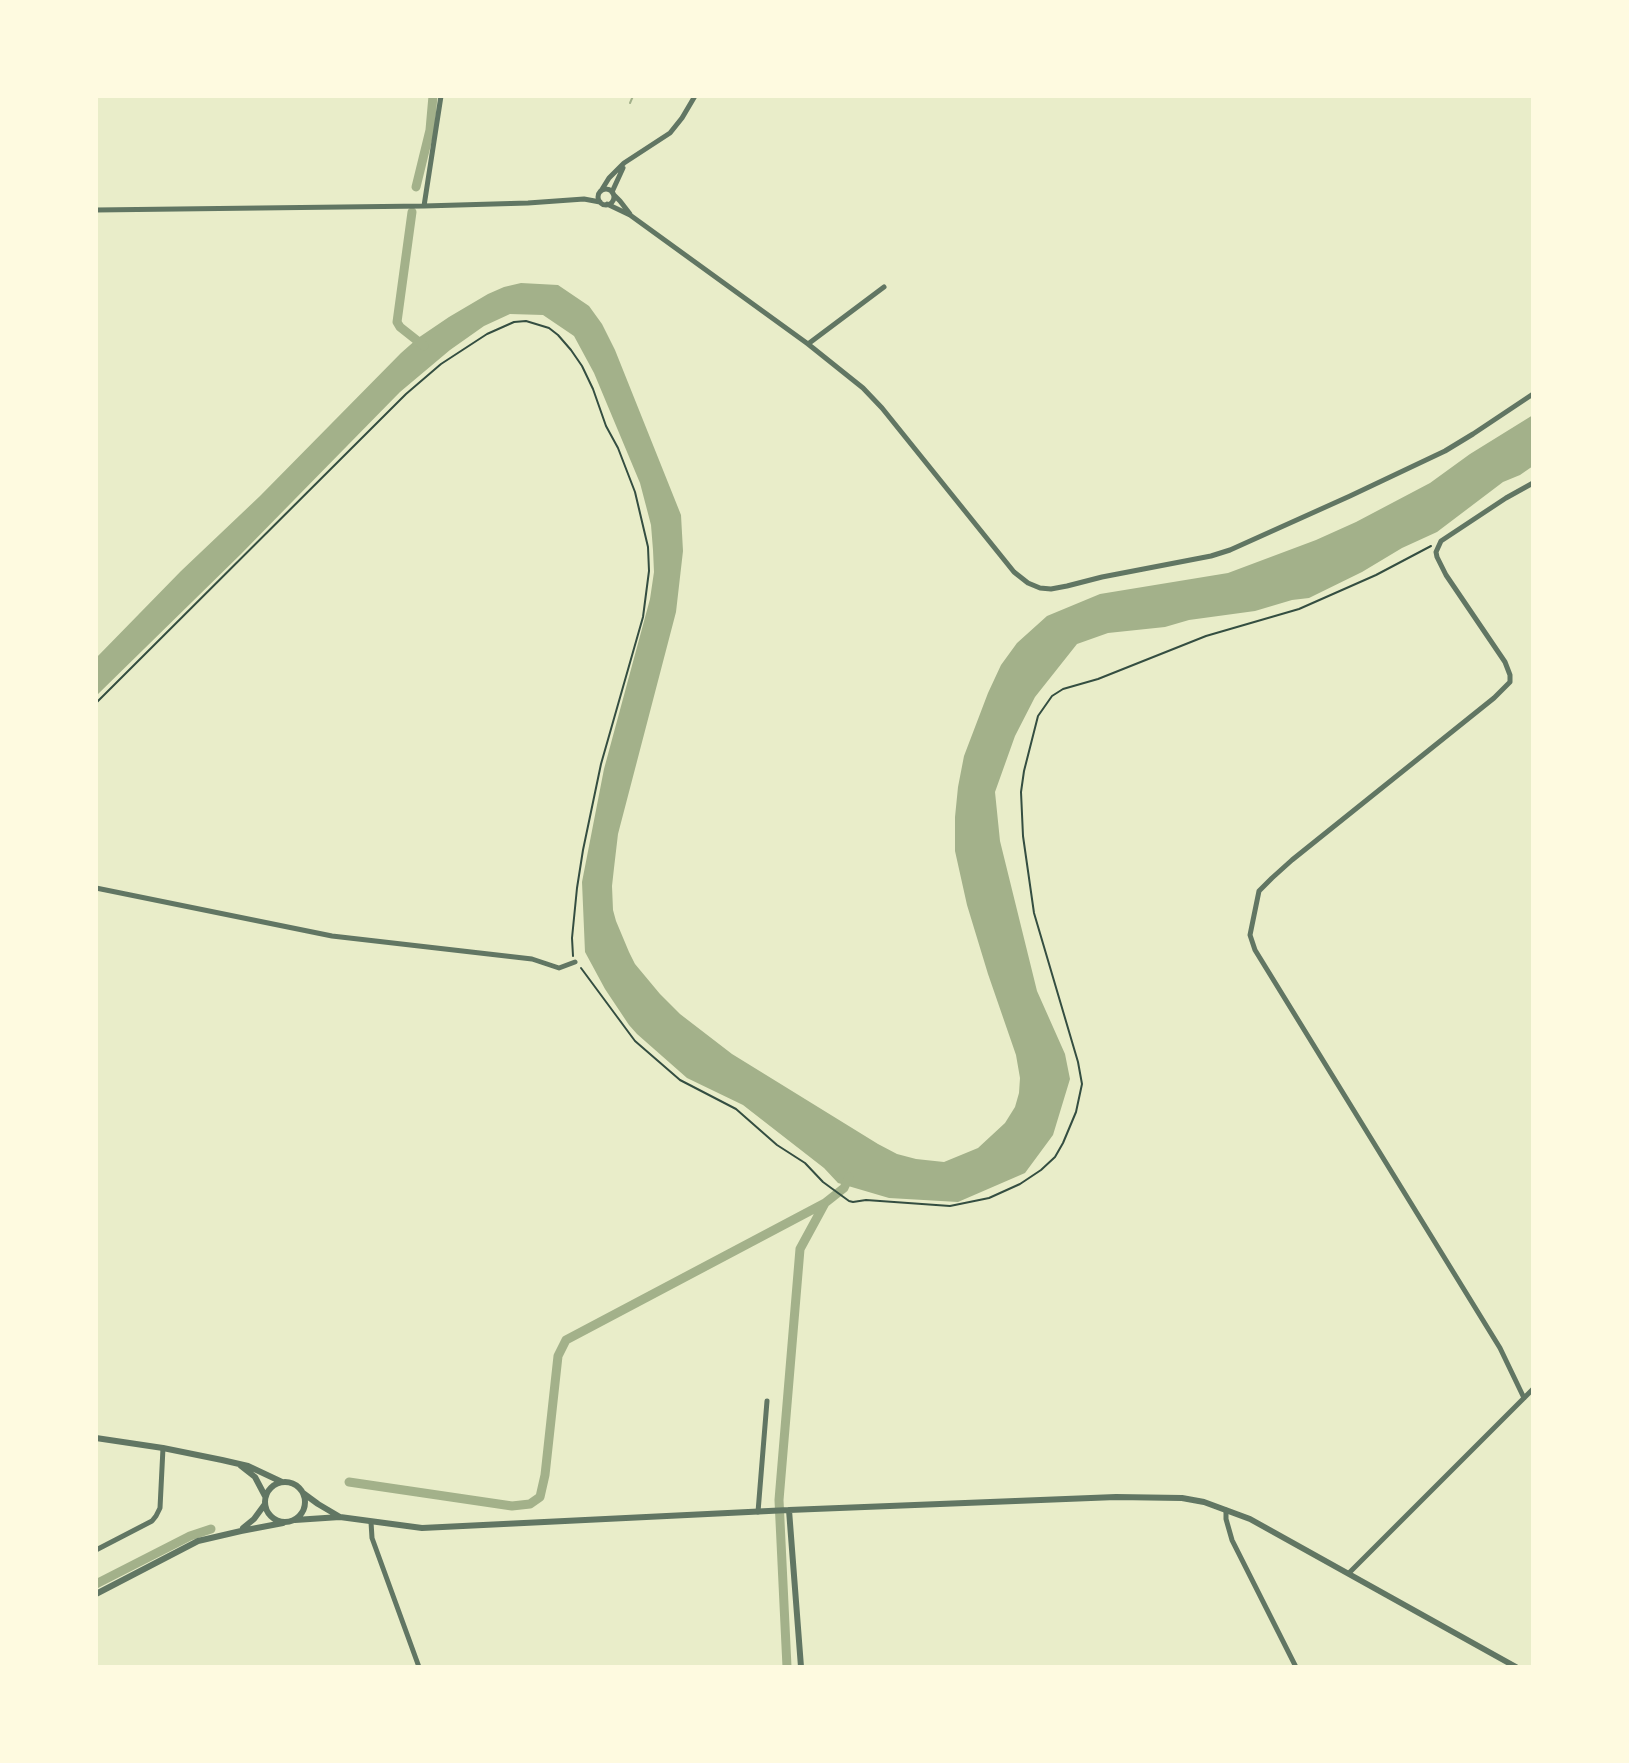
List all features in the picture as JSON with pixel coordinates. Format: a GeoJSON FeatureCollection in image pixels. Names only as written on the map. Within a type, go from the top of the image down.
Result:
{"type":"FeatureCollection","features":[{"type":"Feature","properties":{"kind":"street"},"geometry":{"type":"LineString","coordinates":[[424,206],[441,96]]}},
{"type":"Feature","properties":{"kind":"street"},"geometry":{"type":"LineString","coordinates":[[600,192],[624,163],[670,133],[695,96]]}},
{"type":"Feature","properties":{"kind":"street"},"geometry":{"type":"LineString","coordinates":[[604,203],[612,201],[612,193],[624,163]]}},
{"type":"Feature","properties":{"kind":"street"},"geometry":{"type":"LineString","coordinates":[[584,199],[608,189],[630,215]]}},
{"type":"Feature","properties":{"kind":"street"},"geometry":{"type":"LineString","coordinates":[[600,192],[604,203]]}},
{"type":"Feature","properties":{"kind":"street"},"geometry":{"type":"LineString","coordinates":[[96,210],[424,206],[584,199],[604,203],[630,215],[853,379],[882,408],[1014,572],[1040,588],[1051,589],[1230,550],[1445,451],[1533,394]]}},
{"type":"Feature","properties":{"kind":"street"},"geometry":{"type":"LineString","coordinates":[[808,344],[884,287]]}},
{"type":"Feature","properties":{"kind":"street"},"geometry":{"type":"LineString","coordinates":[[1524,1398],[1500,1348],[1255,950],[1250,935],[1259,891],[1272,878],[1510,682],[1505,662],[1441,566],[1437,547],[1457,530],[1533,483]]}},
{"type":"Feature","properties":{"kind":"street"},"geometry":{"type":"LineString","coordinates":[[96,888],[332,936],[532,959],[559,968],[575,962]]}},
{"type":"Feature","properties":{"kind":"street"},"geometry":{"type":"LineString","coordinates":[[1349,1573],[1533,1389]]}},
{"type":"Feature","properties":{"kind":"street"},"geometry":{"type":"LineString","coordinates":[[758,1512],[767,1401]]}},
{"type":"Feature","properties":{"kind":"street"},"geometry":{"type":"LineString","coordinates":[[96,1438],[248,1466],[282,1482],[294,1484],[340,1517]]}},
{"type":"Feature","properties":{"kind":"street"},"geometry":{"type":"LineString","coordinates":[[96,1550],[156,1516],[160,1508],[163,1448]]}},
{"type":"Feature","properties":{"kind":"street"},"geometry":{"type":"LineString","coordinates":[[241,1466],[255,1477],[270,1516],[283,1523]]}},
{"type":"Feature","properties":{"kind":"street"},"geometry":{"type":"LineString","coordinates":[[241,1531],[254,1519],[273,1486],[282,1482]]}},
{"type":"Feature","properties":{"kind":"street"},"geometry":{"type":"LineString","coordinates":[[295,1520],[305,1509],[303,1493]]}},
{"type":"Feature","properties":{"kind":"street"},"geometry":{"type":"LineString","coordinates":[[96,1594],[198,1541],[295,1520],[340,1517],[422,1528],[1139,1496],[1182,1498],[1226,1509],[1250,1519],[1516,1667]]}},
{"type":"Feature","properties":{"kind":"street"},"geometry":{"type":"LineString","coordinates":[[1226,1509],[1232,1540],[1296,1667]]}},
{"type":"Feature","properties":{"kind":"street"},"geometry":{"type":"LineString","coordinates":[[786,1510],[801,1667]]}},
{"type":"Feature","properties":{"kind":"street"},"geometry":{"type":"LineString","coordinates":[[371,1522],[372,1538],[419,1667]]}},
{"type":"Feature","properties":{"kind":"path"},"geometry":{"type":"LineString","coordinates":[[96,703],[406,394],[441,364],[487,334],[514,322],[526,321],[549,328],[571,350],[593,389],[635,492],[648,547],[643,617],[601,764],[583,850],[572,938],[571,953],[575,962],[635,1041],[680,1080],[736,1109],[849,1201],[950,1206],[989,1198],[1041,1170],[1055,1157],[1071,1128],[1080,1098],[1081,1072],[1034,913],[1021,814],[1030,743],[1038,716],[1052,696],[1063,689],[1098,679],[1206,636],[1299,609],[1376,575],[1425,548],[1437,547]]}},
{"type":"Feature","properties":{"kind":"shaded area"},"geometry":{"type":"Polygon","coordinates":[[[521,283],[558,285],[589,306],[602,324],[681,515],[683,551],[676,612],[618,834],[612,886],[613,910],[629,952],[635,964],[680,1014],[732,1054],[878,1144],[916,1159],[944,1162],[978,1148],[1005,1123],[1019,1093],[1016,1055],[967,905],[955,851],[955,817],[964,756],[1001,665],[1017,643],[1047,616],[1100,594],[1228,573],[1316,540],[1430,483],[1533,415],[1533,466],[1503,482],[1437,532],[1309,598],[1165,627],[1108,633],[1077,644],[1035,697],[1015,736],[995,792],[1000,841],[1037,991],[1065,1054],[1070,1079],[1053,1135],[1025,1173],[958,1202],[889,1198],[838,1183],[824,1168],[743,1105],[687,1078],[629,1025],[585,952],[582,882],[604,769],[650,599],[653,550],[651,525],[640,483],[594,373],[574,336],[543,315],[510,314],[484,326],[400,392],[96,696],[96,658],[401,353],[418,338],[488,294],[521,283]]]}},
{"type":"Feature","properties":{"kind":"waterway"},"geometry":{"type":"LineString","coordinates":[[416,187],[430,130],[433,96]]}},
{"type":"Feature","properties":{"kind":"waterway"},"geometry":{"type":"LineString","coordinates":[[630,103],[633,96]]}},
{"type":"Feature","properties":{"kind":"waterway"},"geometry":{"type":"LineString","coordinates":[[412,212],[397,322],[424,346]]}},
{"type":"Feature","properties":{"kind":"waterway"},"geometry":{"type":"LineString","coordinates":[[787,1667],[779,1500],[800,1249],[825,1203],[844,1188],[849,1177]]}},
{"type":"Feature","properties":{"kind":"waterway"},"geometry":{"type":"LineString","coordinates":[[349,1482],[512,1506],[530,1504],[540,1497],[545,1475],[558,1356],[566,1340],[825,1203]]}},
{"type":"Feature","properties":{"kind":"waterway"},"geometry":{"type":"LineString","coordinates":[[96,1584],[190,1536],[211,1529]]}}]}
